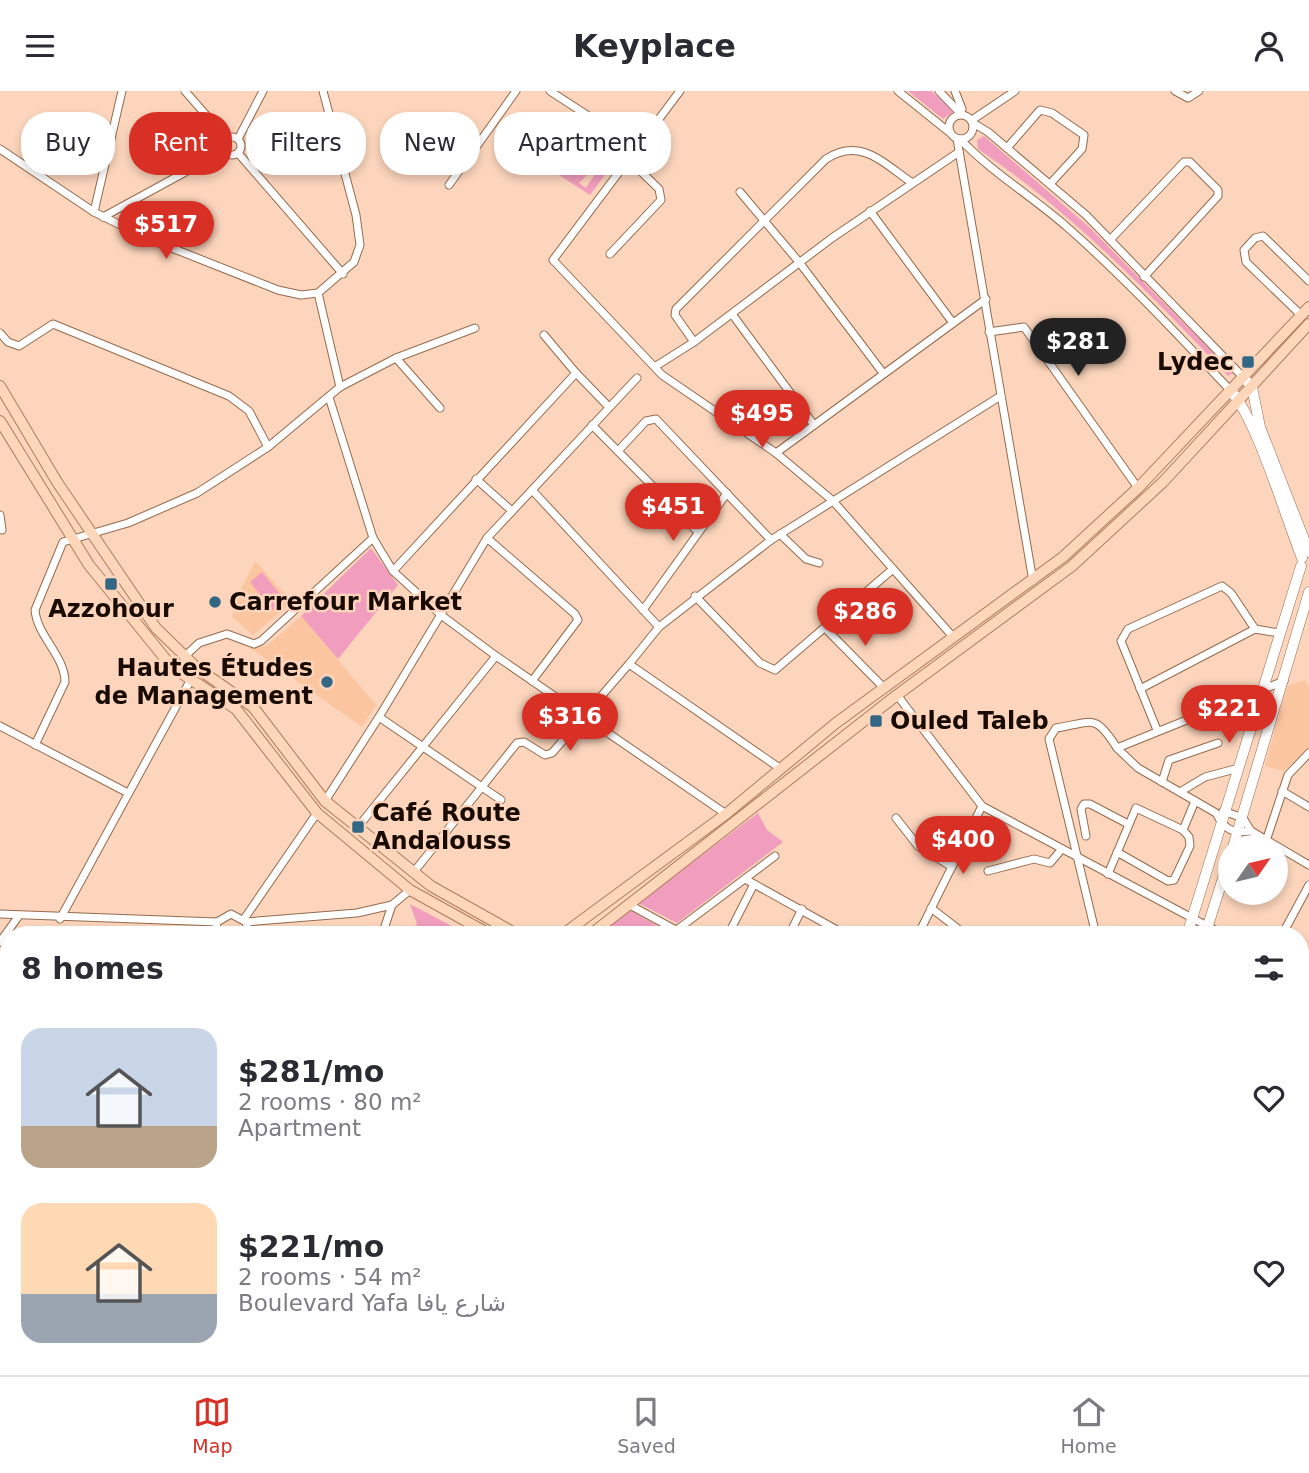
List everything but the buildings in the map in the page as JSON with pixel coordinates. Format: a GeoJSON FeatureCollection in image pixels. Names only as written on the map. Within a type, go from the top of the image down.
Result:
{"type":"FeatureCollection","features":[{"type":"Feature","properties":{"kind":"main road"},"geometry":{"type":"LineString","coordinates":[[574,926],[726,814],[884,688],[1032,580],[1138,488],[1230,390],[1306,315]]}},
{"type":"Feature","properties":{"kind":"main road"},"geometry":{"type":"LineString","coordinates":[[601,926],[897,695],[1072,566],[1132,512],[1252,387],[1306,315]]}},
{"type":"Feature","properties":{"kind":"main road"},"geometry":{"type":"LineString","coordinates":[[0,386],[91,533],[156,628],[184,657],[253,707],[325,801],[413,873],[502,926]]}},
{"type":"Feature","properties":{"kind":"main road"},"geometry":{"type":"LineString","coordinates":[[0,421],[71,538],[172,667],[236,709],[317,813],[410,890],[475,926]]}},
{"type":"Feature","properties":{"kind":"street"},"geometry":{"type":"LineString","coordinates":[[93,212],[122,91]]}},
{"type":"Feature","properties":{"kind":"street"},"geometry":{"type":"LineString","coordinates":[[185,91],[203,112]]}},
{"type":"Feature","properties":{"kind":"street"},"geometry":{"type":"LineString","coordinates":[[238,139],[263,91]]}},
{"type":"Feature","properties":{"kind":"street"},"geometry":{"type":"LineString","coordinates":[[0,149],[103,218],[160,244],[278,290],[301,295],[318,293],[342,274],[358,255],[360,236],[323,91]]}},
{"type":"Feature","properties":{"kind":"street"},"geometry":{"type":"LineString","coordinates":[[449,185],[516,91]]}},
{"type":"Feature","properties":{"kind":"street"},"geometry":{"type":"LineString","coordinates":[[550,91],[582,112]]}},
{"type":"Feature","properties":{"kind":"street"},"geometry":{"type":"LineString","coordinates":[[664,112],[680,91]]}},
{"type":"Feature","properties":{"kind":"street"},"geometry":{"type":"LineString","coordinates":[[898,91],[972,152],[1026,191],[1112,267],[1239,400],[1306,560]]}},
{"type":"Feature","properties":{"kind":"street"},"geometry":{"type":"LineString","coordinates":[[939,91],[1050,184],[1110,240],[1252,387],[1260,427],[1295,516],[1306,560],[1279,633],[1240,764],[1221,811],[1222,826],[1190,926]]}},
{"type":"Feature","properties":{"kind":"street"},"geometry":{"type":"LineString","coordinates":[[955,91],[968,118],[971,134],[956,137]]}},
{"type":"Feature","properties":{"kind":"street"},"geometry":{"type":"LineString","coordinates":[[1015,91],[968,118],[950,120],[972,210],[999,397],[1032,580]]}},
{"type":"Feature","properties":{"kind":"street"},"geometry":{"type":"LineString","coordinates":[[1175,91],[1188,98],[1199,91]]}},
{"type":"Feature","properties":{"kind":"street"},"geometry":{"type":"LineString","coordinates":[[1007,148],[1040,110],[1052,113],[1084,135],[1082,149],[1050,184]]}},
{"type":"Feature","properties":{"kind":"street"},"geometry":{"type":"LineString","coordinates":[[232,139],[238,139]]}},
{"type":"Feature","properties":{"kind":"street"},"geometry":{"type":"LineString","coordinates":[[232,155],[238,153],[242,146],[238,139]]}},
{"type":"Feature","properties":{"kind":"street"},"geometry":{"type":"LineString","coordinates":[[694,342],[674,312],[826,159],[849,148],[858,149],[911,182]]}},
{"type":"Feature","properties":{"kind":"street"},"geometry":{"type":"LineString","coordinates":[[656,366],[694,342],[911,182],[959,152]]}},
{"type":"Feature","properties":{"kind":"street"},"geometry":{"type":"LineString","coordinates":[[238,153],[342,274]]}},
{"type":"Feature","properties":{"kind":"street"},"geometry":{"type":"LineString","coordinates":[[1110,240],[1184,162],[1190,162],[1217,189],[1218,196],[1144,277]]}},
{"type":"Feature","properties":{"kind":"street"},"geometry":{"type":"LineString","coordinates":[[103,218],[181,175]]}},
{"type":"Feature","properties":{"kind":"street"},"geometry":{"type":"LineString","coordinates":[[616,175],[553,260],[663,375],[776,453],[833,501],[954,638]]}},
{"type":"Feature","properties":{"kind":"street"},"geometry":{"type":"LineString","coordinates":[[610,254],[662,200],[659,189],[645,175]]}},
{"type":"Feature","properties":{"kind":"street"},"geometry":{"type":"LineString","coordinates":[[740,192],[799,262],[883,373]]}},
{"type":"Feature","properties":{"kind":"street"},"geometry":{"type":"LineString","coordinates":[[870,211],[953,323]]}},
{"type":"Feature","properties":{"kind":"street"},"geometry":{"type":"LineString","coordinates":[[1306,315],[1246,262],[1244,250],[1255,238],[1263,236],[1309,281]]}},
{"type":"Feature","properties":{"kind":"street"},"geometry":{"type":"LineString","coordinates":[[318,293],[340,387]]}},
{"type":"Feature","properties":{"kind":"street"},"geometry":{"type":"LineString","coordinates":[[776,453],[986,299]]}},
{"type":"Feature","properties":{"kind":"street"},"geometry":{"type":"LineString","coordinates":[[732,314],[814,425]]}},
{"type":"Feature","properties":{"kind":"street"},"geometry":{"type":"LineString","coordinates":[[0,333],[8,342],[19,346],[54,324],[229,396],[249,411],[268,447]]}},
{"type":"Feature","properties":{"kind":"street"},"geometry":{"type":"LineString","coordinates":[[989,332],[1024,327],[1138,488]]}},
{"type":"Feature","properties":{"kind":"street"},"geometry":{"type":"LineString","coordinates":[[36,745],[65,682],[64,673],[37,620],[36,610],[59,548],[71,538],[138,519],[197,493],[268,447],[340,387],[396,358],[475,328]]}},
{"type":"Feature","properties":{"kind":"street"},"geometry":{"type":"LineString","coordinates":[[544,335],[608,406]]}},
{"type":"Feature","properties":{"kind":"street"},"geometry":{"type":"LineString","coordinates":[[396,358],[440,408]]}},
{"type":"Feature","properties":{"kind":"street"},"geometry":{"type":"LineString","coordinates":[[393,571],[576,373]]}},
{"type":"Feature","properties":{"kind":"street"},"geometry":{"type":"LineString","coordinates":[[325,801],[380,717],[487,538],[637,378]]}},
{"type":"Feature","properties":{"kind":"street"},"geometry":{"type":"LineString","coordinates":[[329,397],[373,538],[393,571],[441,615],[496,656],[726,814]]}},
{"type":"Feature","properties":{"kind":"street"},"geometry":{"type":"LineString","coordinates":[[413,873],[517,743],[524,742],[545,755],[550,755],[659,627],[695,596],[780,534],[999,397]]}},
{"type":"Feature","properties":{"kind":"street"},"geometry":{"type":"LineString","coordinates":[[618,451],[646,421],[656,419],[771,540]]}},
{"type":"Feature","properties":{"kind":"street"},"geometry":{"type":"LineString","coordinates":[[592,425],[698,532]]}},
{"type":"Feature","properties":{"kind":"street"},"geometry":{"type":"LineString","coordinates":[[476,479],[512,511]]}},
{"type":"Feature","properties":{"kind":"street"},"geometry":{"type":"LineString","coordinates":[[532,490],[659,627]]}},
{"type":"Feature","properties":{"kind":"street"},"geometry":{"type":"LineString","coordinates":[[643,610],[727,493]]}},
{"type":"Feature","properties":{"kind":"street"},"geometry":{"type":"LineString","coordinates":[[0,515],[2,530]]}},
{"type":"Feature","properties":{"kind":"street"},"geometry":{"type":"LineString","coordinates":[[1295,516],[1309,527]]}},
{"type":"Feature","properties":{"kind":"street"},"geometry":{"type":"LineString","coordinates":[[780,534],[806,559],[819,563]]}},
{"type":"Feature","properties":{"kind":"street"},"geometry":{"type":"LineString","coordinates":[[184,657],[199,643],[227,633],[254,644],[261,642],[373,538]]}},
{"type":"Feature","properties":{"kind":"street"},"geometry":{"type":"LineString","coordinates":[[487,538],[575,614],[578,620],[532,681]]}},
{"type":"Feature","properties":{"kind":"street"},"geometry":{"type":"LineString","coordinates":[[695,596],[768,669],[780,668],[893,569]]}},
{"type":"Feature","properties":{"kind":"street"},"geometry":{"type":"LineString","coordinates":[[1157,730],[1121,641],[1128,629],[1222,586],[1231,593],[1255,629]]}},
{"type":"Feature","properties":{"kind":"street"},"geometry":{"type":"LineString","coordinates":[[1237,833],[1309,592]]}},
{"type":"Feature","properties":{"kind":"street"},"geometry":{"type":"LineString","coordinates":[[825,628],[884,688]]}},
{"type":"Feature","properties":{"kind":"street"},"geometry":{"type":"LineString","coordinates":[[1140,689],[1255,629],[1279,633]]}},
{"type":"Feature","properties":{"kind":"street"},"geometry":{"type":"LineString","coordinates":[[358,827],[496,656]]}},
{"type":"Feature","properties":{"kind":"street"},"geometry":{"type":"LineString","coordinates":[[629,664],[781,769]]}},
{"type":"Feature","properties":{"kind":"street"},"geometry":{"type":"LineString","coordinates":[[60,919],[190,681]]}},
{"type":"Feature","properties":{"kind":"street"},"geometry":{"type":"LineString","coordinates":[[1117,748],[1284,681]]}},
{"type":"Feature","properties":{"kind":"street"},"geometry":{"type":"LineString","coordinates":[[897,695],[982,806],[1202,926]]}},
{"type":"Feature","properties":{"kind":"street"},"geometry":{"type":"LineString","coordinates":[[380,717],[501,800]]}},
{"type":"Feature","properties":{"kind":"street"},"geometry":{"type":"LineString","coordinates":[[1094,926],[1050,735],[1056,728],[1096,722],[1130,761],[1195,801],[1243,818],[1255,835]]}},
{"type":"Feature","properties":{"kind":"street"},"geometry":{"type":"LineString","coordinates":[[0,726],[128,793]]}},
{"type":"Feature","properties":{"kind":"street"},"geometry":{"type":"LineString","coordinates":[[1162,782],[1169,759],[1218,743]]}},
{"type":"Feature","properties":{"kind":"street"},"geometry":{"type":"LineString","coordinates":[[1268,835],[1293,767],[1309,753]]}},
{"type":"Feature","properties":{"kind":"street"},"geometry":{"type":"LineString","coordinates":[[1180,792],[1205,777],[1240,764],[1259,765]]}},
{"type":"Feature","properties":{"kind":"street"},"geometry":{"type":"LineString","coordinates":[[1282,791],[1309,807]]}},
{"type":"Feature","properties":{"kind":"street"},"geometry":{"type":"LineString","coordinates":[[1183,830],[1195,801]]}},
{"type":"Feature","properties":{"kind":"street"},"geometry":{"type":"LineString","coordinates":[[1086,836],[1081,809],[1084,804],[1090,804],[1128,824]]}},
{"type":"Feature","properties":{"kind":"street"},"geometry":{"type":"LineString","coordinates":[[922,926],[982,806]]}},
{"type":"Feature","properties":{"kind":"street"},"geometry":{"type":"LineString","coordinates":[[1108,874],[1128,824],[1138,807],[1183,830],[1189,837],[1190,846],[1174,880],[1168,881],[1117,852]]}},
{"type":"Feature","properties":{"kind":"street"},"geometry":{"type":"LineString","coordinates":[[246,926],[245,920],[317,813]]}},
{"type":"Feature","properties":{"kind":"street"},"geometry":{"type":"LineString","coordinates":[[896,818],[918,846],[952,867]]}},
{"type":"Feature","properties":{"kind":"street"},"geometry":{"type":"LineString","coordinates":[[1222,826],[1237,833],[1251,831]]}},
{"type":"Feature","properties":{"kind":"street"},"geometry":{"type":"LineString","coordinates":[[988,871],[1034,859],[1052,863],[1061,850]]}},
{"type":"Feature","properties":{"kind":"street"},"geometry":{"type":"LineString","coordinates":[[1288,855],[1309,865]]}},
{"type":"Feature","properties":{"kind":"street"},"geometry":{"type":"LineString","coordinates":[[681,926],[775,856]]}},
{"type":"Feature","properties":{"kind":"street"},"geometry":{"type":"LineString","coordinates":[[745,879],[831,926]]}},
{"type":"Feature","properties":{"kind":"street"},"geometry":{"type":"LineString","coordinates":[[733,926],[754,884]]}},
{"type":"Feature","properties":{"kind":"street"},"geometry":{"type":"LineString","coordinates":[[1287,926],[1309,885]]}},
{"type":"Feature","properties":{"kind":"street"},"geometry":{"type":"LineString","coordinates":[[0,914],[60,919],[217,922],[231,914],[245,920],[357,913],[392,905],[410,890]]}},
{"type":"Feature","properties":{"kind":"street"},"geometry":{"type":"LineString","coordinates":[[1200,893],[1218,895],[1208,926]]}},
{"type":"Feature","properties":{"kind":"street"},"geometry":{"type":"LineString","coordinates":[[628,904],[663,926]]}},
{"type":"Feature","properties":{"kind":"street"},"geometry":{"type":"LineString","coordinates":[[385,926],[392,905]]}},
{"type":"Feature","properties":{"kind":"street"},"geometry":{"type":"LineString","coordinates":[[931,908],[954,926]]}},
{"type":"Feature","properties":{"kind":"street"},"geometry":{"type":"LineString","coordinates":[[794,926],[802,909]]}},
{"type":"Feature","properties":{"kind":"street"},"geometry":{"type":"LineString","coordinates":[[11,926],[18,916]]}},
{"type":"Feature","properties":{"kind":"street"},"geometry":{"type":"LineString","coordinates":[[216,926],[217,922]]}},
{"type":"Feature","properties":{"kind":"shaded area"},"geometry":{"type":"Polygon","coordinates":[[[908,91],[931,91],[952,109],[952,113],[943,119],[908,91]]]}},
{"type":"Feature","properties":{"kind":"shaded area"},"geometry":{"type":"Polygon","coordinates":[[[984,136],[1089,227],[1233,373],[1228,376],[1140,285],[1078,227],[978,149],[977,140],[984,136]]]}},
{"type":"Feature","properties":{"kind":"shaded area"},"geometry":{"type":"Polygon","coordinates":[[[559,175],[587,175],[579,183],[586,188],[594,175],[605,175],[590,195],[559,175]]]}},
{"type":"Feature","properties":{"kind":"shaded area"},"geometry":{"type":"Polygon","coordinates":[[[371,548],[398,585],[338,659],[301,616],[371,548]]]}},
{"type":"Feature","properties":{"kind":"shaded area","name":"Hautes Études de Management"},"geometry":{"type":"Polygon","coordinates":[[[255,561],[292,602],[253,635],[231,616],[238,607],[235,602],[255,561]]]}},
{"type":"Feature","properties":{"kind":"shaded area"},"geometry":{"type":"Polygon","coordinates":[[[262,572],[285,600],[273,610],[250,582],[262,572]]]}},
{"type":"Feature","properties":{"kind":"shaded area","name":"Hautes Études de Management"},"geometry":{"type":"Polygon","coordinates":[[[301,616],[376,705],[362,727],[250,648],[267,646],[301,616]]]}},
{"type":"Feature","properties":{"kind":"shaded area"},"geometry":{"type":"Polygon","coordinates":[[[1305,680],[1309,687],[1309,748],[1284,771],[1265,766],[1287,686],[1305,680]]]}},
{"type":"Feature","properties":{"kind":"shaded area"},"geometry":{"type":"Polygon","coordinates":[[[758,813],[767,830],[783,842],[677,923],[638,903],[758,813]]]}},
{"type":"Feature","properties":{"kind":"shaded area"},"geometry":{"type":"Polygon","coordinates":[[[410,904],[452,926],[415,926],[417,924],[410,904]]]}},
{"type":"Feature","properties":{"kind":"shaded area"},"geometry":{"type":"Polygon","coordinates":[[[628,909],[657,926],[608,926],[628,909]]]}},
{"type":"Feature","properties":{"kind":"place","name":"Lydec"},"geometry":{"type":"Point","coordinates":[1248,362]}},
{"type":"Feature","properties":{"kind":"place","name":"Azzohour"},"geometry":{"type":"Point","coordinates":[111,584]}},
{"type":"Feature","properties":{"kind":"place","name":"Carrefour Market"},"geometry":{"type":"Point","coordinates":[215,602]}},
{"type":"Feature","properties":{"kind":"place","name":"Hautes Études de Management"},"geometry":{"type":"Point","coordinates":[327,682]}},
{"type":"Feature","properties":{"kind":"place","name":"Ouled Taleb"},"geometry":{"type":"Point","coordinates":[876,721]}},
{"type":"Feature","properties":{"kind":"place","name":"Café Route Andalouss"},"geometry":{"type":"Point","coordinates":[358,827]}}]}
